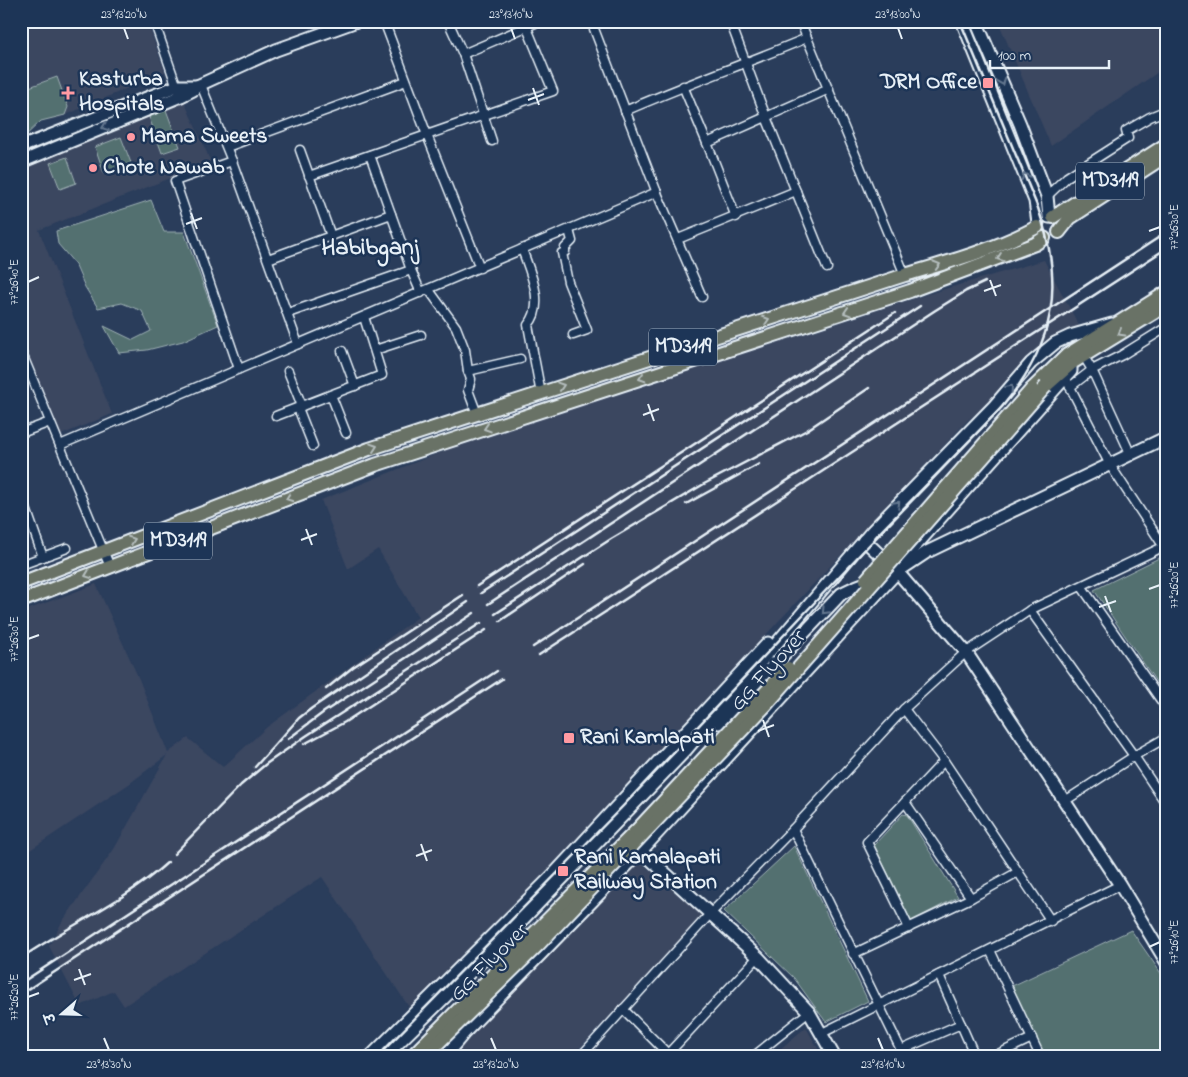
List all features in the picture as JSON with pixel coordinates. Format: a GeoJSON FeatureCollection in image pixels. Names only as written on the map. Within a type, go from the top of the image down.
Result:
{"type":"FeatureCollection","features":[{"type":"Feature","properties":{"kind":"main road"},"geometry":{"type":"LineString","coordinates":[[21,147],[73,126],[199,86],[276,50],[357,21]]}},
{"type":"Feature","properties":{"kind":"main road"},"geometry":{"type":"LineString","coordinates":[[962,21],[1044,224]]}},
{"type":"Feature","properties":{"kind":"main road"},"geometry":{"type":"LineString","coordinates":[[976,21],[1020,124],[1047,196],[1044,224]]}},
{"type":"Feature","properties":{"kind":"main road"},"geometry":{"type":"LineString","coordinates":[[21,162],[179,91]]}},
{"type":"Feature","properties":{"kind":"main road"},"geometry":{"type":"LineString","coordinates":[[73,126],[78,138]]}},
{"type":"Feature","properties":{"kind":"main road","name":"MD3119"},"geometry":{"type":"LineString","coordinates":[[21,583],[369,449],[958,259],[1015,238],[1044,224],[1167,144]]}},
{"type":"Feature","properties":{"kind":"main road","name":"MD3119"},"geometry":{"type":"LineString","coordinates":[[1044,224],[1051,238],[1059,232],[1070,218],[1167,155]]}},
{"type":"Feature","properties":{"kind":"main road","name":"MD3119"},"geometry":{"type":"LineString","coordinates":[[21,601],[375,465],[910,291],[1035,244],[1044,224]]}},
{"type":"Feature","properties":{"kind":"main road","name":"GG Flyover"},"geometry":{"type":"LineString","coordinates":[[412,1056],[630,836],[770,687],[1057,363],[1088,341],[1167,292]]}},
{"type":"Feature","properties":{"kind":"main road","name":"GG Flyover"},"geometry":{"type":"LineString","coordinates":[[425,1056],[538,945],[766,705],[1046,386],[1072,363],[1167,305]]}},
{"type":"Feature","properties":{"kind":"main road"},"geometry":{"type":"LineString","coordinates":[[385,1056],[503,940],[686,750],[864,540],[889,512],[994,406],[1031,363],[1055,343],[1070,336],[1116,323]]}},
{"type":"Feature","properties":{"kind":"main road"},"geometry":{"type":"LineString","coordinates":[[734,330],[738,347]]}},
{"type":"Feature","properties":{"kind":"main road"},"geometry":{"type":"LineString","coordinates":[[445,1056],[464,1033],[641,851],[1068,382],[1072,363]]}},
{"type":"Feature","properties":{"kind":"main road"},"geometry":{"type":"LineString","coordinates":[[396,1056],[601,848],[841,594],[857,585],[896,571],[928,552],[1167,438]]}},
{"type":"Feature","properties":{"kind":"main road"},"geometry":{"type":"LineString","coordinates":[[864,540],[896,571],[966,652],[1120,885],[1167,963]]}},
{"type":"Feature","properties":{"kind":"main road"},"geometry":{"type":"LineString","coordinates":[[371,1056],[552,876],[773,637],[850,548],[864,540]]}},
{"type":"Feature","properties":{"kind":"main road"},"geometry":{"type":"LineString","coordinates":[[641,851],[758,958],[809,1012],[834,1056]]}},
{"type":"Feature","properties":{"kind":"main road"},"geometry":{"type":"LineString","coordinates":[[437,1015],[464,1033]]}},
{"type":"Feature","properties":{"kind":"street"},"geometry":{"type":"LineString","coordinates":[[154,21],[179,91]]}},
{"type":"Feature","properties":{"kind":"street"},"geometry":{"type":"LineString","coordinates":[[384,21],[480,268]]}},
{"type":"Feature","properties":{"kind":"street"},"geometry":{"type":"LineString","coordinates":[[448,21],[463,54],[492,141]]}},
{"type":"Feature","properties":{"kind":"street"},"geometry":{"type":"LineString","coordinates":[[463,54],[540,21]]}},
{"type":"Feature","properties":{"kind":"street"},"geometry":{"type":"LineString","coordinates":[[591,21],[657,192],[702,297]]}},
{"type":"Feature","properties":{"kind":"street"},"geometry":{"type":"LineString","coordinates":[[730,21],[766,117],[827,268]]}},
{"type":"Feature","properties":{"kind":"street"},"geometry":{"type":"LineString","coordinates":[[800,21],[905,275]]}},
{"type":"Feature","properties":{"kind":"street"},"geometry":{"type":"LineString","coordinates":[[309,176],[553,91],[527,28]]}},
{"type":"Feature","properties":{"kind":"street"},"geometry":{"type":"LineString","coordinates":[[623,106],[745,63],[807,38]]}},
{"type":"Feature","properties":{"kind":"street"},"geometry":{"type":"LineString","coordinates":[[227,147],[406,81]]}},
{"type":"Feature","properties":{"kind":"street"},"geometry":{"type":"LineString","coordinates":[[199,86],[227,147],[298,344]]}},
{"type":"Feature","properties":{"kind":"street"},"geometry":{"type":"LineString","coordinates":[[682,86],[707,142],[736,217]]}},
{"type":"Feature","properties":{"kind":"street"},"geometry":{"type":"LineString","coordinates":[[707,142],[829,89]]}},
{"type":"Feature","properties":{"kind":"street"},"geometry":{"type":"LineString","coordinates":[[1047,196],[1066,177],[1128,138],[1126,131],[1150,117],[1167,110]]}},
{"type":"Feature","properties":{"kind":"street"},"geometry":{"type":"LineString","coordinates":[[300,150],[331,236]]}},
{"type":"Feature","properties":{"kind":"street"},"geometry":{"type":"LineString","coordinates":[[370,155],[411,270],[425,291],[456,327],[465,350],[471,379],[468,390],[477,414]]}},
{"type":"Feature","properties":{"kind":"street"},"geometry":{"type":"LineString","coordinates":[[232,162],[175,181],[239,369]]}},
{"type":"Feature","properties":{"kind":"street"},"geometry":{"type":"LineString","coordinates":[[678,239],[796,191]]}},
{"type":"Feature","properties":{"kind":"street"},"geometry":{"type":"LineString","coordinates":[[60,445],[657,192]]}},
{"type":"Feature","properties":{"kind":"street"},"geometry":{"type":"LineString","coordinates":[[268,259],[391,214]]}},
{"type":"Feature","properties":{"kind":"street"},"geometry":{"type":"LineString","coordinates":[[569,230],[572,241],[565,248],[565,252],[562,253],[568,282],[587,330],[573,335]]}},
{"type":"Feature","properties":{"kind":"street"},"geometry":{"type":"LineString","coordinates":[[522,250],[532,275],[537,302],[534,318],[528,325],[541,394]]}},
{"type":"Feature","properties":{"kind":"street"},"geometry":{"type":"LineString","coordinates":[[288,313],[411,270]]}},
{"type":"Feature","properties":{"kind":"street"},"geometry":{"type":"LineString","coordinates":[[276,416],[382,375],[364,316]]}},
{"type":"Feature","properties":{"kind":"street"},"geometry":{"type":"LineString","coordinates":[[581,1056],[710,914],[793,829],[904,709],[966,652],[1030,610],[1166,548],[1110,465],[1068,382],[1122,355],[1167,327]]}},
{"type":"Feature","properties":{"kind":"street"},"geometry":{"type":"LineString","coordinates":[[375,350],[421,335]]}},
{"type":"Feature","properties":{"kind":"street"},"geometry":{"type":"LineString","coordinates":[[21,351],[110,567]]}},
{"type":"Feature","properties":{"kind":"street"},"geometry":{"type":"LineString","coordinates":[[342,351],[356,386]]}},
{"type":"Feature","properties":{"kind":"street"},"geometry":{"type":"LineString","coordinates":[[1083,356],[1092,370],[1131,455]]}},
{"type":"Feature","properties":{"kind":"street"},"geometry":{"type":"LineString","coordinates":[[468,371],[520,359]]}},
{"type":"Feature","properties":{"kind":"street"},"geometry":{"type":"LineString","coordinates":[[288,372],[313,446]]}},
{"type":"Feature","properties":{"kind":"street"},"geometry":{"type":"LineString","coordinates":[[331,395],[346,433]]}},
{"type":"Feature","properties":{"kind":"street"},"geometry":{"type":"LineString","coordinates":[[1167,402],[1167,410]]}},
{"type":"Feature","properties":{"kind":"street"},"geometry":{"type":"LineString","coordinates":[[21,433],[50,422]]}},
{"type":"Feature","properties":{"kind":"street"},"geometry":{"type":"LineString","coordinates":[[21,494],[44,557]]}},
{"type":"Feature","properties":{"kind":"street"},"geometry":{"type":"LineString","coordinates":[[21,565],[67,548]]}},
{"type":"Feature","properties":{"kind":"street"},"geometry":{"type":"LineString","coordinates":[[1082,587],[1167,709]]}},
{"type":"Feature","properties":{"kind":"street"},"geometry":{"type":"LineString","coordinates":[[1030,610],[1167,805]]}},
{"type":"Feature","properties":{"kind":"street"},"geometry":{"type":"LineString","coordinates":[[904,709],[944,761],[1051,921]]}},
{"type":"Feature","properties":{"kind":"street"},"geometry":{"type":"LineString","coordinates":[[1065,802],[1134,756],[1167,737]]}},
{"type":"Feature","properties":{"kind":"street"},"geometry":{"type":"LineString","coordinates":[[909,928],[867,842],[944,761]]}},
{"type":"Feature","properties":{"kind":"street"},"geometry":{"type":"LineString","coordinates":[[905,802],[970,898]]}},
{"type":"Feature","properties":{"kind":"street"},"geometry":{"type":"LineString","coordinates":[[793,829],[902,1053],[961,1024]]}},
{"type":"Feature","properties":{"kind":"street"},"geometry":{"type":"LineString","coordinates":[[853,954],[970,898],[1018,872]]}},
{"type":"Feature","properties":{"kind":"street"},"geometry":{"type":"LineString","coordinates":[[822,1033],[1051,921],[1120,885]]}},
{"type":"Feature","properties":{"kind":"street"},"geometry":{"type":"LineString","coordinates":[[990,950],[1040,1056]]}},
{"type":"Feature","properties":{"kind":"street"},"geometry":{"type":"LineString","coordinates":[[623,1010],[668,1055],[758,958]]}},
{"type":"Feature","properties":{"kind":"street"},"geometry":{"type":"LineString","coordinates":[[938,975],[975,1056]]}},
{"type":"Feature","properties":{"kind":"street"},"geometry":{"type":"LineString","coordinates":[[754,1056],[809,1012]]}},
{"type":"Feature","properties":{"kind":"street"},"geometry":{"type":"LineString","coordinates":[[994,1056],[1032,1038]]}},
{"type":"Feature","properties":{"kind":"shaded area","name":"Kasturba Hospitals"},"geometry":{"type":"Polygon","coordinates":[[[21,21],[147,21],[165,72],[59,118],[41,121],[21,140],[21,21]]]}},
{"type":"Feature","properties":{"kind":"shaded area"},"geometry":{"type":"Polygon","coordinates":[[[998,21],[1167,21],[1167,66],[1051,146],[998,21]]]}},
{"type":"Feature","properties":{"kind":"shaded area"},"geometry":{"type":"Polygon","coordinates":[[[184,101],[211,162],[39,230],[112,414],[61,435],[21,336],[21,170],[184,101]]]}},
{"type":"Feature","properties":{"kind":"shaded area"},"geometry":{"type":"Polygon","coordinates":[[[1044,260],[1083,333],[1050,356],[968,420],[730,673],[737,682],[419,1022],[322,877],[124,1006],[114,991],[80,1006],[49,946],[62,922],[114,849],[167,755],[129,784],[21,856],[21,612],[96,584],[139,679],[168,753],[188,738],[223,767],[267,727],[418,617],[378,549],[348,569],[321,500],[451,448],[928,294],[1044,260]]]}},
{"type":"Feature","properties":{"kind":"shaded area"},"geometry":{"type":"Polygon","coordinates":[[[637,859],[704,917],[572,1056],[453,1056],[637,859]]]}},
{"type":"Feature","properties":{"kind":"shaded area"},"geometry":{"type":"Polygon","coordinates":[[[806,1027],[822,1056],[772,1056],[806,1027]]]}},
{"type":"Feature","properties":{"kind":"green space"},"geometry":{"type":"Polygon","coordinates":[[[57,77],[68,107],[65,115],[41,121],[21,140],[21,90],[57,77]]]}},
{"type":"Feature","properties":{"kind":"green space"},"geometry":{"type":"Polygon","coordinates":[[[166,110],[180,147],[162,153],[149,117],[166,110]]]}},
{"type":"Feature","properties":{"kind":"green space"},"geometry":{"type":"Polygon","coordinates":[[[121,137],[131,163],[104,173],[95,147],[121,137]]]}},
{"type":"Feature","properties":{"kind":"green space"},"geometry":{"type":"Polygon","coordinates":[[[67,157],[76,183],[60,189],[50,163],[67,157]]]}},
{"type":"Feature","properties":{"kind":"green space"},"geometry":{"type":"Polygon","coordinates":[[[151,200],[164,232],[184,232],[218,325],[183,341],[147,350],[119,353],[104,326],[133,340],[151,331],[142,311],[122,303],[98,308],[85,287],[75,264],[58,244],[56,231],[151,200]]]}},
{"type":"Feature","properties":{"kind":"green space"},"geometry":{"type":"Polygon","coordinates":[[[1161,557],[1167,568],[1167,698],[1094,590],[1161,557]]]}},
{"type":"Feature","properties":{"kind":"green space"},"geometry":{"type":"Polygon","coordinates":[[[903,814],[907,815],[958,897],[911,921],[874,845],[903,814]]]}},
{"type":"Feature","properties":{"kind":"green space"},"geometry":{"type":"Polygon","coordinates":[[[794,846],[868,1001],[826,1022],[794,978],[724,911],[794,846]]]}},
{"type":"Feature","properties":{"kind":"green space"},"geometry":{"type":"Polygon","coordinates":[[[1131,930],[1167,982],[1167,1056],[1045,1056],[1012,986],[1131,930]]]}},
{"type":"Feature","properties":{"kind":"railway"},"geometry":{"type":"LineString","coordinates":[[378,1056],[623,806],[1002,407],[1020,384],[1034,360],[1044,337],[1050,313],[1052,289],[1051,263],[1046,236],[1038,208],[960,21]]}},
{"type":"Feature","properties":{"kind":"railway"},"geometry":{"type":"LineString","coordinates":[[533,647],[1167,232]]}},
{"type":"Feature","properties":{"kind":"railway"},"geometry":{"type":"LineString","coordinates":[[539,655],[1167,248]]}},
{"type":"Feature","properties":{"kind":"railway"},"geometry":{"type":"LineString","coordinates":[[488,604],[934,311],[966,291],[985,282]]}},
{"type":"Feature","properties":{"kind":"railway"},"geometry":{"type":"LineString","coordinates":[[481,593],[920,306]]}},
{"type":"Feature","properties":{"kind":"railway"},"geometry":{"type":"LineString","coordinates":[[477,586],[895,313]]}},
{"type":"Feature","properties":{"kind":"railway"},"geometry":{"type":"LineString","coordinates":[[495,614],[611,539],[704,484],[807,430],[869,388]]}},
{"type":"Feature","properties":{"kind":"railway"},"geometry":{"type":"LineString","coordinates":[[686,504],[759,464]]}},
{"type":"Feature","properties":{"kind":"railway"},"geometry":{"type":"LineString","coordinates":[[500,621],[585,564]]}},
{"type":"Feature","properties":{"kind":"railway"},"geometry":{"type":"LineString","coordinates":[[326,689],[353,667],[463,595]]}},
{"type":"Feature","properties":{"kind":"railway"},"geometry":{"type":"LineString","coordinates":[[255,767],[299,718],[468,602]]}},
{"type":"Feature","properties":{"kind":"railway"},"geometry":{"type":"LineString","coordinates":[[288,739],[324,712],[474,613]]}},
{"type":"Feature","properties":{"kind":"railway"},"geometry":{"type":"LineString","coordinates":[[174,854],[241,785],[266,764],[481,623]]}},
{"type":"Feature","properties":{"kind":"railway"},"geometry":{"type":"LineString","coordinates":[[304,744],[345,722],[486,630]]}},
{"type":"Feature","properties":{"kind":"railway"},"geometry":{"type":"LineString","coordinates":[[21,983],[497,671]]}},
{"type":"Feature","properties":{"kind":"railway"},"geometry":{"type":"LineString","coordinates":[[21,994],[502,679]]}},
{"type":"Feature","properties":{"kind":"railway"},"geometry":{"type":"LineString","coordinates":[[21,958],[116,901],[168,862]]}},
{"type":"Feature","properties":{"kind":"place","name":"DRM Office"},"geometry":{"type":"Point","coordinates":[988,83]}},
{"type":"Feature","properties":{"kind":"place","name":"Kasturba Hospitals"},"geometry":{"type":"Point","coordinates":[68,93]}},
{"type":"Feature","properties":{"kind":"place","name":"Mama Sweets"},"geometry":{"type":"Point","coordinates":[131,137]}},
{"type":"Feature","properties":{"kind":"place","name":"Chote Nawab"},"geometry":{"type":"Point","coordinates":[93,168]}},
{"type":"Feature","properties":{"kind":"place","name":"Rani Kamlapati"},"geometry":{"type":"Point","coordinates":[569,738]}},
{"type":"Feature","properties":{"kind":"place","name":"Rani Kamalapati Railway Station"},"geometry":{"type":"Point","coordinates":[563,871]}},
{"type":"Feature","properties":{"kind":"district","name":"Habibganj"},"geometry":{"type":"Point","coordinates":[370,248]}}]}
